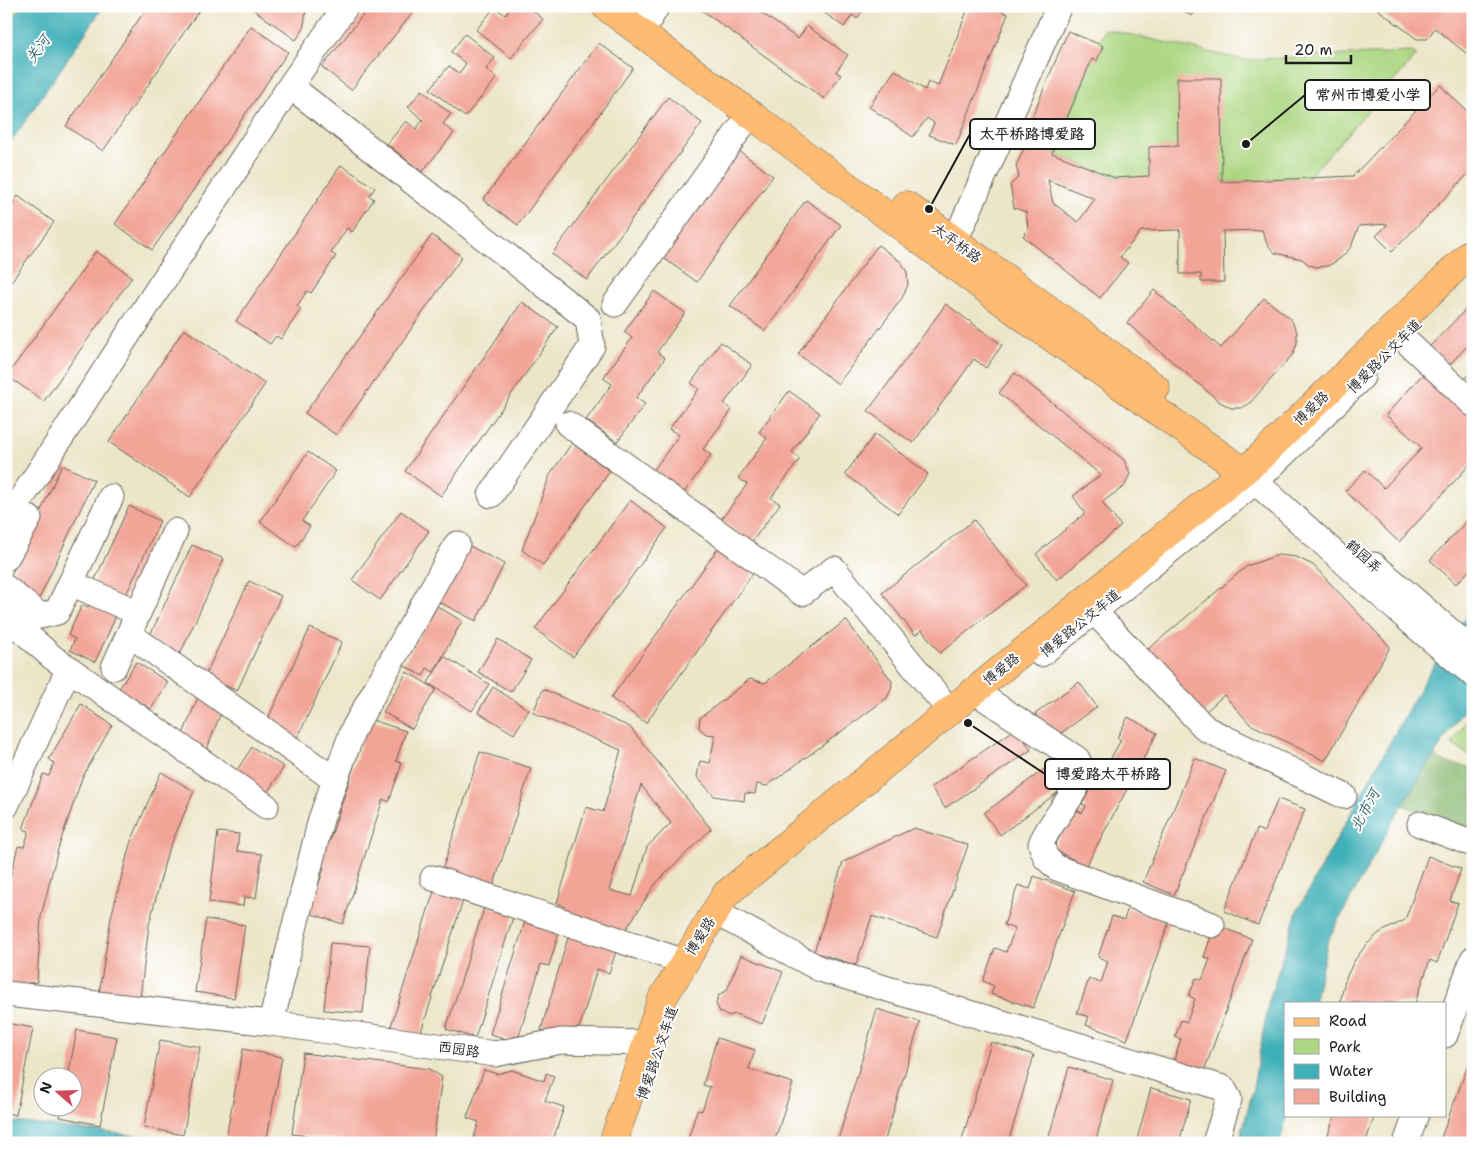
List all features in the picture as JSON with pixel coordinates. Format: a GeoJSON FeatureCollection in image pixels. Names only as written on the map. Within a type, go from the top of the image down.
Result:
{"type":"FeatureCollection","features":[{"type":"Feature","properties":{"kind":"main road"},"geometry":{"type":"LineString","coordinates":[[606,6],[1034,325],[1256,471]]}},
{"type":"Feature","properties":{"kind":"main road","name":"太平桥路"},"geometry":{"type":"LineString","coordinates":[[647,10],[955,241],[1256,471]]}},
{"type":"Feature","properties":{"kind":"main road","name":"博爱路"},"geometry":{"type":"LineString","coordinates":[[613,1143],[660,1001],[719,915],[726,894],[950,711],[979,695],[1256,471],[1397,333],[1473,252]]}},
{"type":"Feature","properties":{"kind":"street"},"geometry":{"type":"LineString","coordinates":[[6,558],[18,520],[290,86],[346,6]]}},
{"type":"Feature","properties":{"kind":"street"},"geometry":{"type":"LineString","coordinates":[[955,241],[1058,6]]}},
{"type":"Feature","properties":{"kind":"street"},"geometry":{"type":"LineString","coordinates":[[290,86],[588,319],[592,346],[491,494]]}},
{"type":"Feature","properties":{"kind":"street"},"geometry":{"type":"LineString","coordinates":[[615,304],[751,113]]}},
{"type":"Feature","properties":{"kind":"street","name":"博爱路公交车道"},"geometry":{"type":"LineString","coordinates":[[1397,333],[1473,269]]}},
{"type":"Feature","properties":{"kind":"street"},"geometry":{"type":"LineString","coordinates":[[1397,333],[1473,404]]}},
{"type":"Feature","properties":{"kind":"street"},"geometry":{"type":"LineString","coordinates":[[568,424],[802,593],[834,569],[950,711]]}},
{"type":"Feature","properties":{"kind":"street","name":"鹤园弄"},"geometry":{"type":"LineString","coordinates":[[1256,471],[1438,634],[1473,651]]}},
{"type":"Feature","properties":{"kind":"street"},"geometry":{"type":"LineString","coordinates":[[6,588],[40,616],[57,612],[111,497]]}},
{"type":"Feature","properties":{"kind":"street"},"geometry":{"type":"LineString","coordinates":[[114,667],[175,531]]}},
{"type":"Feature","properties":{"kind":"street"},"geometry":{"type":"LineString","coordinates":[[271,1023],[321,819],[353,730],[457,544]]}},
{"type":"Feature","properties":{"kind":"street"},"geometry":{"type":"LineString","coordinates":[[71,583],[133,624],[335,780]]}},
{"type":"Feature","properties":{"kind":"street"},"geometry":{"type":"LineString","coordinates":[[1089,606],[1206,729],[1344,796]]}},
{"type":"Feature","properties":{"kind":"street"},"geometry":{"type":"LineString","coordinates":[[6,616],[52,657],[266,806]]}},
{"type":"Feature","properties":{"kind":"street"},"geometry":{"type":"LineString","coordinates":[[1438,634],[1473,674]]}},
{"type":"Feature","properties":{"kind":"street"},"geometry":{"type":"LineString","coordinates":[[6,806],[69,668]]}},
{"type":"Feature","properties":{"kind":"street"},"geometry":{"type":"LineString","coordinates":[[979,695],[1077,759],[1082,771],[1079,781],[1046,831],[1041,844],[1046,858],[1057,868],[1212,925]]}},
{"type":"Feature","properties":{"kind":"street","name":"博爱路公交车道"},"geometry":{"type":"LineString","coordinates":[[627,1143],[672,1005],[719,915],[745,891],[979,695]]}},
{"type":"Feature","properties":{"kind":"street"},"geometry":{"type":"LineString","coordinates":[[1420,824],[1473,844]]}},
{"type":"Feature","properties":{"kind":"street"},"geometry":{"type":"LineString","coordinates":[[433,878],[685,962]]}},
{"type":"Feature","properties":{"kind":"street"},"geometry":{"type":"LineString","coordinates":[[719,915],[820,969],[1224,1088],[1229,1099],[1215,1143]]}},
{"type":"Feature","properties":{"kind":"street"},"geometry":{"type":"LineString","coordinates":[[1446,1032],[1473,959]]}},
{"type":"Feature","properties":{"kind":"street","name":"西园路"},"geometry":{"type":"LineString","coordinates":[[6,994],[271,1023],[495,1054],[561,1042],[646,1043]]}},
{"type":"Feature","properties":{"kind":"street"},"geometry":{"type":"LineString","coordinates":[[1406,1143],[1416,1116]]}},
{"type":"Feature","properties":{"kind":"green space"},"geometry":{"type":"Polygon","coordinates":[[[22,6],[6,29],[6,7],[22,6]]]}},
{"type":"Feature","properties":{"kind":"green space"},"geometry":{"type":"Polygon","coordinates":[[[1105,29],[1244,60],[1411,52],[1417,55],[1308,178],[1222,182],[1222,175],[1115,178],[1052,153],[1105,29]]]}},
{"type":"Feature","properties":{"kind":"green space"},"geometry":{"type":"Polygon","coordinates":[[[1473,711],[1473,756],[1471,757],[1452,744],[1473,711]]]}},
{"type":"Feature","properties":{"kind":"green space"},"geometry":{"type":"Polygon","coordinates":[[[1434,754],[1447,763],[1473,768],[1472,829],[1402,805],[1434,754]]]}},
{"type":"Feature","properties":{"kind":"water","name":"关河"},"geometry":{"type":"Polygon","coordinates":[[[22,6],[104,6],[6,149],[6,29],[22,6]]]}},
{"type":"Feature","properties":{"kind":"water","name":"北市河"},"geometry":{"type":"Polygon","coordinates":[[[1473,606],[1473,695],[1402,805],[1328,940],[1314,1002],[1284,1002],[1284,1116],[1287,1116],[1280,1143],[1239,1143],[1252,1093],[1269,1000],[1297,911],[1426,677],[1473,606]]]}},
{"type":"Feature","properties":{"kind":"water"},"geometry":{"type":"Polygon","coordinates":[[[6,1121],[201,1143],[6,1143],[6,1121]]]}},
{"type":"Feature","properties":{"kind":"building"},"geometry":{"type":"Polygon","coordinates":[[[148,6],[202,6],[103,151],[66,126],[148,6]]]}},
{"type":"Feature","properties":{"kind":"building"},"geometry":{"type":"Polygon","coordinates":[[[256,6],[307,6],[303,30],[296,40],[254,10],[256,6]]]}},
{"type":"Feature","properties":{"kind":"building"},"geometry":{"type":"Polygon","coordinates":[[[370,6],[418,6],[351,90],[322,67],[370,6]]]}},
{"type":"Feature","properties":{"kind":"building"},"geometry":{"type":"Polygon","coordinates":[[[512,6],[535,6],[532,10],[543,19],[511,58],[476,30],[495,7],[505,15],[512,6]]]}},
{"type":"Feature","properties":{"kind":"building"},"geometry":{"type":"Polygon","coordinates":[[[696,6],[752,6],[798,39],[807,26],[848,55],[836,72],[841,75],[824,99],[696,6]]]}},
{"type":"Feature","properties":{"kind":"building"},"geometry":{"type":"Polygon","coordinates":[[[815,6],[866,6],[857,19],[852,15],[844,27],[815,6]]]}},
{"type":"Feature","properties":{"kind":"building"},"geometry":{"type":"Polygon","coordinates":[[[969,6],[989,6],[1008,14],[956,145],[929,135],[934,123],[927,118],[913,137],[869,107],[895,70],[925,90],[928,82],[938,86],[969,6]]]}},
{"type":"Feature","properties":{"kind":"building"},"geometry":{"type":"Polygon","coordinates":[[[1152,6],[1176,6],[1173,11],[1152,6]]]}},
{"type":"Feature","properties":{"kind":"building"},"geometry":{"type":"Polygon","coordinates":[[[1177,6],[1198,6],[1192,16],[1177,6]]]}},
{"type":"Feature","properties":{"kind":"building"},"geometry":{"type":"Polygon","coordinates":[[[1373,6],[1473,6],[1473,59],[1435,28],[1427,39],[1417,39],[1373,6]]]}},
{"type":"Feature","properties":{"kind":"building"},"geometry":{"type":"Polygon","coordinates":[[[251,26],[288,52],[152,250],[115,224],[251,26]]]}},
{"type":"Feature","properties":{"kind":"building"},"geometry":{"type":"Polygon","coordinates":[[[1068,31],[1103,46],[1097,61],[1092,59],[1052,153],[1115,178],[1149,176],[1149,147],[1178,146],[1177,78],[1221,78],[1222,182],[1353,176],[1440,85],[1473,117],[1473,169],[1392,252],[1376,236],[1388,224],[1359,226],[1351,247],[1341,258],[1328,266],[1317,267],[1309,265],[1302,259],[1275,253],[1267,244],[1262,230],[1223,231],[1224,282],[1201,282],[1201,274],[1180,274],[1180,230],[1141,231],[1120,257],[1128,263],[1100,298],[1023,236],[1028,229],[1026,212],[1014,208],[1010,185],[1019,177],[1016,166],[1024,148],[1020,146],[1068,31]],[[1048,180],[1053,203],[1078,222],[1095,199],[1048,180]]]}},
{"type":"Feature","properties":{"kind":"building"},"geometry":{"type":"Polygon","coordinates":[[[465,34],[495,58],[486,69],[497,78],[465,117],[430,89],[449,66],[459,73],[466,64],[451,52],[465,34]]]}},
{"type":"Feature","properties":{"kind":"building"},"geometry":{"type":"Polygon","coordinates":[[[599,43],[633,68],[518,225],[483,200],[599,43]]]}},
{"type":"Feature","properties":{"kind":"building"},"geometry":{"type":"Polygon","coordinates":[[[422,90],[451,114],[443,124],[454,133],[422,172],[387,144],[406,121],[416,129],[423,120],[408,107],[422,90]]]}},
{"type":"Feature","properties":{"kind":"building"},"geometry":{"type":"Polygon","coordinates":[[[668,97],[702,123],[587,280],[552,254],[668,97]]]}},
{"type":"Feature","properties":{"kind":"building"},"geometry":{"type":"Polygon","coordinates":[[[738,150],[773,176],[697,282],[662,257],[738,150]]]}},
{"type":"Feature","properties":{"kind":"building"},"geometry":{"type":"Polygon","coordinates":[[[341,165],[375,188],[369,196],[374,199],[352,232],[347,228],[331,253],[336,256],[311,293],[307,291],[297,306],[301,309],[281,339],[276,336],[270,344],[236,321],[341,165]]]}},
{"type":"Feature","properties":{"kind":"building"},"geometry":{"type":"Polygon","coordinates":[[[18,196],[54,222],[6,289],[6,212],[18,196]]]}},
{"type":"Feature","properties":{"kind":"building"},"geometry":{"type":"Polygon","coordinates":[[[806,200],[841,225],[765,331],[730,306],[806,200]]]}},
{"type":"Feature","properties":{"kind":"building"},"geometry":{"type":"Polygon","coordinates":[[[432,235],[462,257],[336,435],[305,413],[432,235]]]}},
{"type":"Feature","properties":{"kind":"building"},"geometry":{"type":"Polygon","coordinates":[[[878,245],[901,262],[907,272],[908,285],[902,298],[838,384],[798,354],[878,245]]]}},
{"type":"Feature","properties":{"kind":"building"},"geometry":{"type":"Polygon","coordinates":[[[96,251],[132,277],[44,401],[7,376],[96,251]]]}},
{"type":"Feature","properties":{"kind":"building"},"geometry":{"type":"Polygon","coordinates":[[[1154,290],[1221,348],[1264,298],[1291,319],[1297,332],[1297,343],[1293,354],[1249,404],[1241,408],[1231,408],[1220,402],[1127,323],[1154,290]]]}},
{"type":"Feature","properties":{"kind":"building"},"geometry":{"type":"Polygon","coordinates":[[[654,291],[685,313],[657,352],[665,358],[636,398],[645,404],[617,442],[586,420],[612,384],[603,378],[632,338],[624,332],[654,291]]]}},
{"type":"Feature","properties":{"kind":"building"},"geometry":{"type":"Polygon","coordinates":[[[522,302],[558,327],[441,496],[405,471],[522,302]]]}},
{"type":"Feature","properties":{"kind":"building"},"geometry":{"type":"Polygon","coordinates":[[[1473,302],[1473,340],[1449,365],[1430,346],[1473,302]]]}},
{"type":"Feature","properties":{"kind":"building"},"geometry":{"type":"Polygon","coordinates":[[[946,304],[1002,345],[986,368],[974,359],[913,443],[868,411],[946,304]]]}},
{"type":"Feature","properties":{"kind":"building"},"geometry":{"type":"Polygon","coordinates":[[[184,329],[265,384],[190,497],[109,442],[184,329]]]}},
{"type":"Feature","properties":{"kind":"building"},"geometry":{"type":"Polygon","coordinates":[[[721,342],[752,365],[724,404],[732,410],[703,449],[711,455],[683,494],[653,471],[679,435],[669,429],[699,389],[691,383],[721,342]]]}},
{"type":"Feature","properties":{"kind":"building"},"geometry":{"type":"Polygon","coordinates":[[[1473,370],[1473,387],[1464,379],[1473,370]]]}},
{"type":"Feature","properties":{"kind":"building"},"geometry":{"type":"Polygon","coordinates":[[[1015,373],[1124,460],[1130,473],[1125,486],[1102,502],[1121,526],[1057,580],[1036,554],[1085,513],[1073,496],[1101,475],[999,393],[1015,373]]]}},
{"type":"Feature","properties":{"kind":"building"},"geometry":{"type":"Polygon","coordinates":[[[1427,373],[1473,408],[1473,461],[1399,542],[1345,491],[1365,470],[1384,488],[1422,448],[1386,415],[1421,376],[1427,373]]]}},
{"type":"Feature","properties":{"kind":"building"},"geometry":{"type":"Polygon","coordinates":[[[789,391],[820,413],[792,452],[800,459],[771,498],[780,504],[751,543],[721,520],[747,484],[738,478],[767,438],[759,432],[789,391]]]}},
{"type":"Feature","properties":{"kind":"building"},"geometry":{"type":"Polygon","coordinates":[[[875,434],[928,474],[898,514],[845,474],[875,434]]]}},
{"type":"Feature","properties":{"kind":"building"},"geometry":{"type":"Polygon","coordinates":[[[572,443],[610,471],[543,565],[522,550],[550,475],[572,443]]]}},
{"type":"Feature","properties":{"kind":"building"},"geometry":{"type":"Polygon","coordinates":[[[308,452],[336,471],[302,521],[310,526],[296,547],[260,522],[308,452]]]}},
{"type":"Feature","properties":{"kind":"building"},"geometry":{"type":"Polygon","coordinates":[[[62,465],[94,480],[39,599],[7,584],[62,465]]]}},
{"type":"Feature","properties":{"kind":"building"},"geometry":{"type":"Polygon","coordinates":[[[630,500],[667,528],[573,657],[535,629],[630,500]]]}},
{"type":"Feature","properties":{"kind":"building"},"geometry":{"type":"Polygon","coordinates":[[[129,506],[160,521],[124,599],[93,584],[129,506]]]}},
{"type":"Feature","properties":{"kind":"building"},"geometry":{"type":"Polygon","coordinates":[[[401,511],[429,531],[380,600],[352,580],[401,511]]]}},
{"type":"Feature","properties":{"kind":"building"},"geometry":{"type":"Polygon","coordinates":[[[1473,514],[1473,567],[1456,584],[1430,560],[1473,514]]]}},
{"type":"Feature","properties":{"kind":"building"},"geometry":{"type":"Polygon","coordinates":[[[974,520],[1026,585],[940,653],[922,630],[915,635],[882,593],[974,520]]]}},
{"type":"Feature","properties":{"kind":"building"},"geometry":{"type":"Polygon","coordinates":[[[721,544],[756,569],[646,723],[611,698],[721,544]]]}},
{"type":"Feature","properties":{"kind":"building"},"geometry":{"type":"Polygon","coordinates":[[[192,545],[224,559],[180,654],[148,640],[192,545]]]}},
{"type":"Feature","properties":{"kind":"building"},"geometry":{"type":"Polygon","coordinates":[[[468,545],[504,564],[476,621],[439,602],[468,545]]]}},
{"type":"Feature","properties":{"kind":"building"},"geometry":{"type":"Polygon","coordinates":[[[1278,555],[1296,557],[1313,565],[1390,647],[1325,761],[1250,724],[1224,695],[1203,714],[1146,651],[1247,566],[1278,555]]]}},
{"type":"Feature","properties":{"kind":"building"},"geometry":{"type":"Polygon","coordinates":[[[249,581],[281,596],[237,691],[205,676],[249,581]]]}},
{"type":"Feature","properties":{"kind":"building"},"geometry":{"type":"Polygon","coordinates":[[[91,600],[118,612],[95,662],[70,650],[75,639],[68,635],[82,605],[88,607],[91,600]]]}},
{"type":"Feature","properties":{"kind":"building"},"geometry":{"type":"Polygon","coordinates":[[[437,606],[462,621],[434,672],[427,668],[423,676],[403,665],[437,606]]]}},
{"type":"Feature","properties":{"kind":"building"},"geometry":{"type":"Polygon","coordinates":[[[846,620],[892,681],[891,690],[887,698],[767,786],[757,784],[755,794],[745,793],[744,801],[714,796],[697,777],[700,761],[710,763],[715,735],[706,734],[699,728],[700,718],[750,679],[765,683],[846,620]]]}},
{"type":"Feature","properties":{"kind":"building"},"geometry":{"type":"Polygon","coordinates":[[[310,628],[342,642],[298,737],[266,723],[310,628]]]}},
{"type":"Feature","properties":{"kind":"building"},"geometry":{"type":"Polygon","coordinates":[[[498,639],[531,660],[511,692],[478,672],[498,639]]]}},
{"type":"Feature","properties":{"kind":"building"},"geometry":{"type":"Polygon","coordinates":[[[444,656],[489,684],[472,711],[428,683],[444,656]]]}},
{"type":"Feature","properties":{"kind":"building"},"geometry":{"type":"Polygon","coordinates":[[[136,662],[168,682],[151,709],[119,689],[136,662]]]}},
{"type":"Feature","properties":{"kind":"building"},"geometry":{"type":"Polygon","coordinates":[[[407,672],[436,689],[412,729],[383,712],[407,672]]]}},
{"type":"Feature","properties":{"kind":"building"},"geometry":{"type":"Polygon","coordinates":[[[1079,682],[1097,707],[1053,739],[1035,714],[1079,682]]]}},
{"type":"Feature","properties":{"kind":"building"},"geometry":{"type":"Polygon","coordinates":[[[493,687],[529,710],[514,734],[478,712],[493,687]]]}},
{"type":"Feature","properties":{"kind":"building"},"geometry":{"type":"Polygon","coordinates":[[[543,689],[630,727],[711,829],[656,883],[623,934],[561,915],[564,906],[557,903],[586,807],[603,812],[621,750],[533,713],[543,689]],[[641,785],[609,890],[632,896],[647,847],[671,823],[641,785]]]}},
{"type":"Feature","properties":{"kind":"building"},"geometry":{"type":"Polygon","coordinates":[[[198,697],[223,707],[207,749],[181,739],[198,697]]]}},
{"type":"Feature","properties":{"kind":"building"},"geometry":{"type":"Polygon","coordinates":[[[81,704],[112,725],[82,778],[58,849],[41,916],[37,982],[6,986],[6,896],[18,846],[24,847],[29,831],[23,829],[43,774],[49,776],[54,763],[49,759],[81,704]]]}},
{"type":"Feature","properties":{"kind":"building"},"geometry":{"type":"Polygon","coordinates":[[[1128,717],[1157,733],[1086,866],[1053,849],[1074,809],[1082,813],[1086,806],[1082,804],[1103,765],[1106,767],[1121,740],[1117,738],[1128,717]]]}},
{"type":"Feature","properties":{"kind":"building"},"geometry":{"type":"Polygon","coordinates":[[[369,719],[406,731],[396,761],[402,763],[389,802],[383,799],[343,924],[309,913],[324,868],[316,865],[324,841],[329,843],[369,719]]]}},
{"type":"Feature","properties":{"kind":"building"},"geometry":{"type":"Polygon","coordinates":[[[1017,728],[1031,750],[945,808],[931,787],[1017,728]]]}},
{"type":"Feature","properties":{"kind":"building"},"geometry":{"type":"Polygon","coordinates":[[[252,747],[284,767],[266,794],[235,773],[252,747]]]}},
{"type":"Feature","properties":{"kind":"building"},"geometry":{"type":"Polygon","coordinates":[[[480,752],[531,768],[492,891],[441,874],[480,752]]]}},
{"type":"Feature","properties":{"kind":"building"},"geometry":{"type":"Polygon","coordinates":[[[1195,758],[1226,771],[1174,895],[1143,882],[1195,758]]]}},
{"type":"Feature","properties":{"kind":"building"},"geometry":{"type":"Polygon","coordinates":[[[1050,765],[1065,787],[1000,835],[984,813],[1050,765]]]}},
{"type":"Feature","properties":{"kind":"building"},"geometry":{"type":"Polygon","coordinates":[[[161,772],[194,791],[167,854],[149,925],[140,998],[99,994],[111,917],[130,844],[161,772]]]}},
{"type":"Feature","properties":{"kind":"building"},"geometry":{"type":"Polygon","coordinates":[[[1278,799],[1305,809],[1258,925],[1224,911],[1257,829],[1264,832],[1278,799]]]}},
{"type":"Feature","properties":{"kind":"building"},"geometry":{"type":"Polygon","coordinates":[[[914,828],[968,845],[937,937],[872,916],[856,965],[814,952],[843,862],[914,828]]]}},
{"type":"Feature","properties":{"kind":"building"},"geometry":{"type":"Polygon","coordinates":[[[218,832],[239,834],[237,851],[262,854],[256,898],[244,897],[243,906],[209,902],[218,832]]]}},
{"type":"Feature","properties":{"kind":"building"},"geometry":{"type":"Polygon","coordinates":[[[1428,856],[1461,869],[1450,901],[1458,903],[1437,963],[1430,960],[1415,1002],[1340,1002],[1345,980],[1354,961],[1366,945],[1379,933],[1405,920],[1428,856]]]}},
{"type":"Feature","properties":{"kind":"building"},"geometry":{"type":"Polygon","coordinates":[[[1034,876],[1075,891],[1033,1008],[991,994],[994,986],[983,981],[995,948],[1006,952],[1015,929],[1004,925],[1018,885],[1030,889],[1034,876]]]}},
{"type":"Feature","properties":{"kind":"building"},"geometry":{"type":"Polygon","coordinates":[[[435,888],[464,897],[420,1035],[391,1026],[435,888]]]}},
{"type":"Feature","properties":{"kind":"building"},"geometry":{"type":"Polygon","coordinates":[[[485,905],[514,914],[475,1038],[446,1029],[485,905]]]}},
{"type":"Feature","properties":{"kind":"building"},"geometry":{"type":"Polygon","coordinates":[[[1128,908],[1169,922],[1127,1040],[1086,1025],[1089,1017],[1077,1013],[1089,979],[1101,983],[1108,961],[1098,957],[1112,916],[1124,920],[1128,908]]]}},
{"type":"Feature","properties":{"kind":"building"},"geometry":{"type":"Polygon","coordinates":[[[527,915],[561,926],[549,966],[541,964],[517,1042],[490,1034],[527,915]]]}},
{"type":"Feature","properties":{"kind":"building"},"geometry":{"type":"Polygon","coordinates":[[[206,919],[245,925],[234,998],[195,992],[206,919]]]}},
{"type":"Feature","properties":{"kind":"building"},"geometry":{"type":"Polygon","coordinates":[[[1221,927],[1252,939],[1204,1071],[1174,1060],[1181,1039],[1175,1037],[1181,1020],[1187,1022],[1195,999],[1189,996],[1196,978],[1202,980],[1210,959],[1204,957],[1211,936],[1217,938],[1221,927]]]}},
{"type":"Feature","properties":{"kind":"building"},"geometry":{"type":"Polygon","coordinates":[[[570,931],[618,945],[609,973],[597,969],[580,1026],[567,1038],[541,1030],[570,931]]]}},
{"type":"Feature","properties":{"kind":"building"},"geometry":{"type":"Polygon","coordinates":[[[330,943],[370,946],[363,1013],[324,1010],[330,943]]]}},
{"type":"Feature","properties":{"kind":"building"},"geometry":{"type":"Polygon","coordinates":[[[741,955],[783,972],[762,1024],[736,1014],[727,1016],[720,1012],[716,1004],[719,995],[727,990],[741,955]]]}},
{"type":"Feature","properties":{"kind":"building"},"geometry":{"type":"Polygon","coordinates":[[[877,1009],[920,1022],[884,1143],[837,1143],[877,1009]]]}},
{"type":"Feature","properties":{"kind":"building"},"geometry":{"type":"Polygon","coordinates":[[[6,1023],[33,1028],[16,1115],[6,1113],[6,1023]]]}},
{"type":"Feature","properties":{"kind":"building"},"geometry":{"type":"Polygon","coordinates":[[[77,1030],[117,1037],[100,1125],[60,1117],[82,1116],[82,1066],[70,1066],[77,1030]]]}},
{"type":"Feature","properties":{"kind":"building"},"geometry":{"type":"Polygon","coordinates":[[[717,1038],[755,1050],[749,1069],[793,1083],[774,1143],[687,1143],[697,1110],[702,1111],[710,1087],[703,1085],[717,1038]]]}},
{"type":"Feature","properties":{"kind":"building"},"geometry":{"type":"Polygon","coordinates":[[[160,1040],[200,1047],[183,1135],[144,1127],[160,1040]]]}},
{"type":"Feature","properties":{"kind":"building"},"geometry":{"type":"Polygon","coordinates":[[[991,1042],[1034,1055],[1008,1143],[961,1143],[991,1042]]]}},
{"type":"Feature","properties":{"kind":"building"},"geometry":{"type":"Polygon","coordinates":[[[243,1049],[282,1057],[266,1143],[226,1137],[243,1049]]]}},
{"type":"Feature","properties":{"kind":"building"},"geometry":{"type":"Polygon","coordinates":[[[1473,1052],[1473,1143],[1439,1143],[1473,1052]]]}},
{"type":"Feature","properties":{"kind":"building"},"geometry":{"type":"Polygon","coordinates":[[[303,1053],[429,1069],[442,1077],[433,1142],[362,1143],[292,1134],[303,1053]]]}},
{"type":"Feature","properties":{"kind":"building"},"geometry":{"type":"Polygon","coordinates":[[[1069,1067],[1113,1080],[1095,1143],[1047,1143],[1069,1067]]]}},
{"type":"Feature","properties":{"kind":"building"},"geometry":{"type":"Polygon","coordinates":[[[484,1070],[497,1074],[512,1070],[544,1081],[546,1073],[554,1076],[545,1101],[564,1107],[552,1143],[472,1143],[479,1122],[467,1118],[484,1070]]]}},
{"type":"Feature","properties":{"kind":"building"},"geometry":{"type":"Polygon","coordinates":[[[1151,1088],[1191,1099],[1179,1143],[1136,1143],[1151,1088]]]}},
{"type":"Feature","properties":{"kind":"building"},"geometry":{"type":"Polygon","coordinates":[[[1335,1116],[1375,1116],[1365,1143],[1325,1143],[1335,1116]]]}},
{"type":"Feature","properties":{"kind":"place","name":"常州市博爱小学"},"geometry":{"type":"Point","coordinates":[1246,144]}},
{"type":"Feature","properties":{"kind":"place","name":"太平桥路博爱路"},"geometry":{"type":"Point","coordinates":[929,209]}},
{"type":"Feature","properties":{"kind":"place","name":"博爱路太平桥路"},"geometry":{"type":"Point","coordinates":[968,723]}}]}
